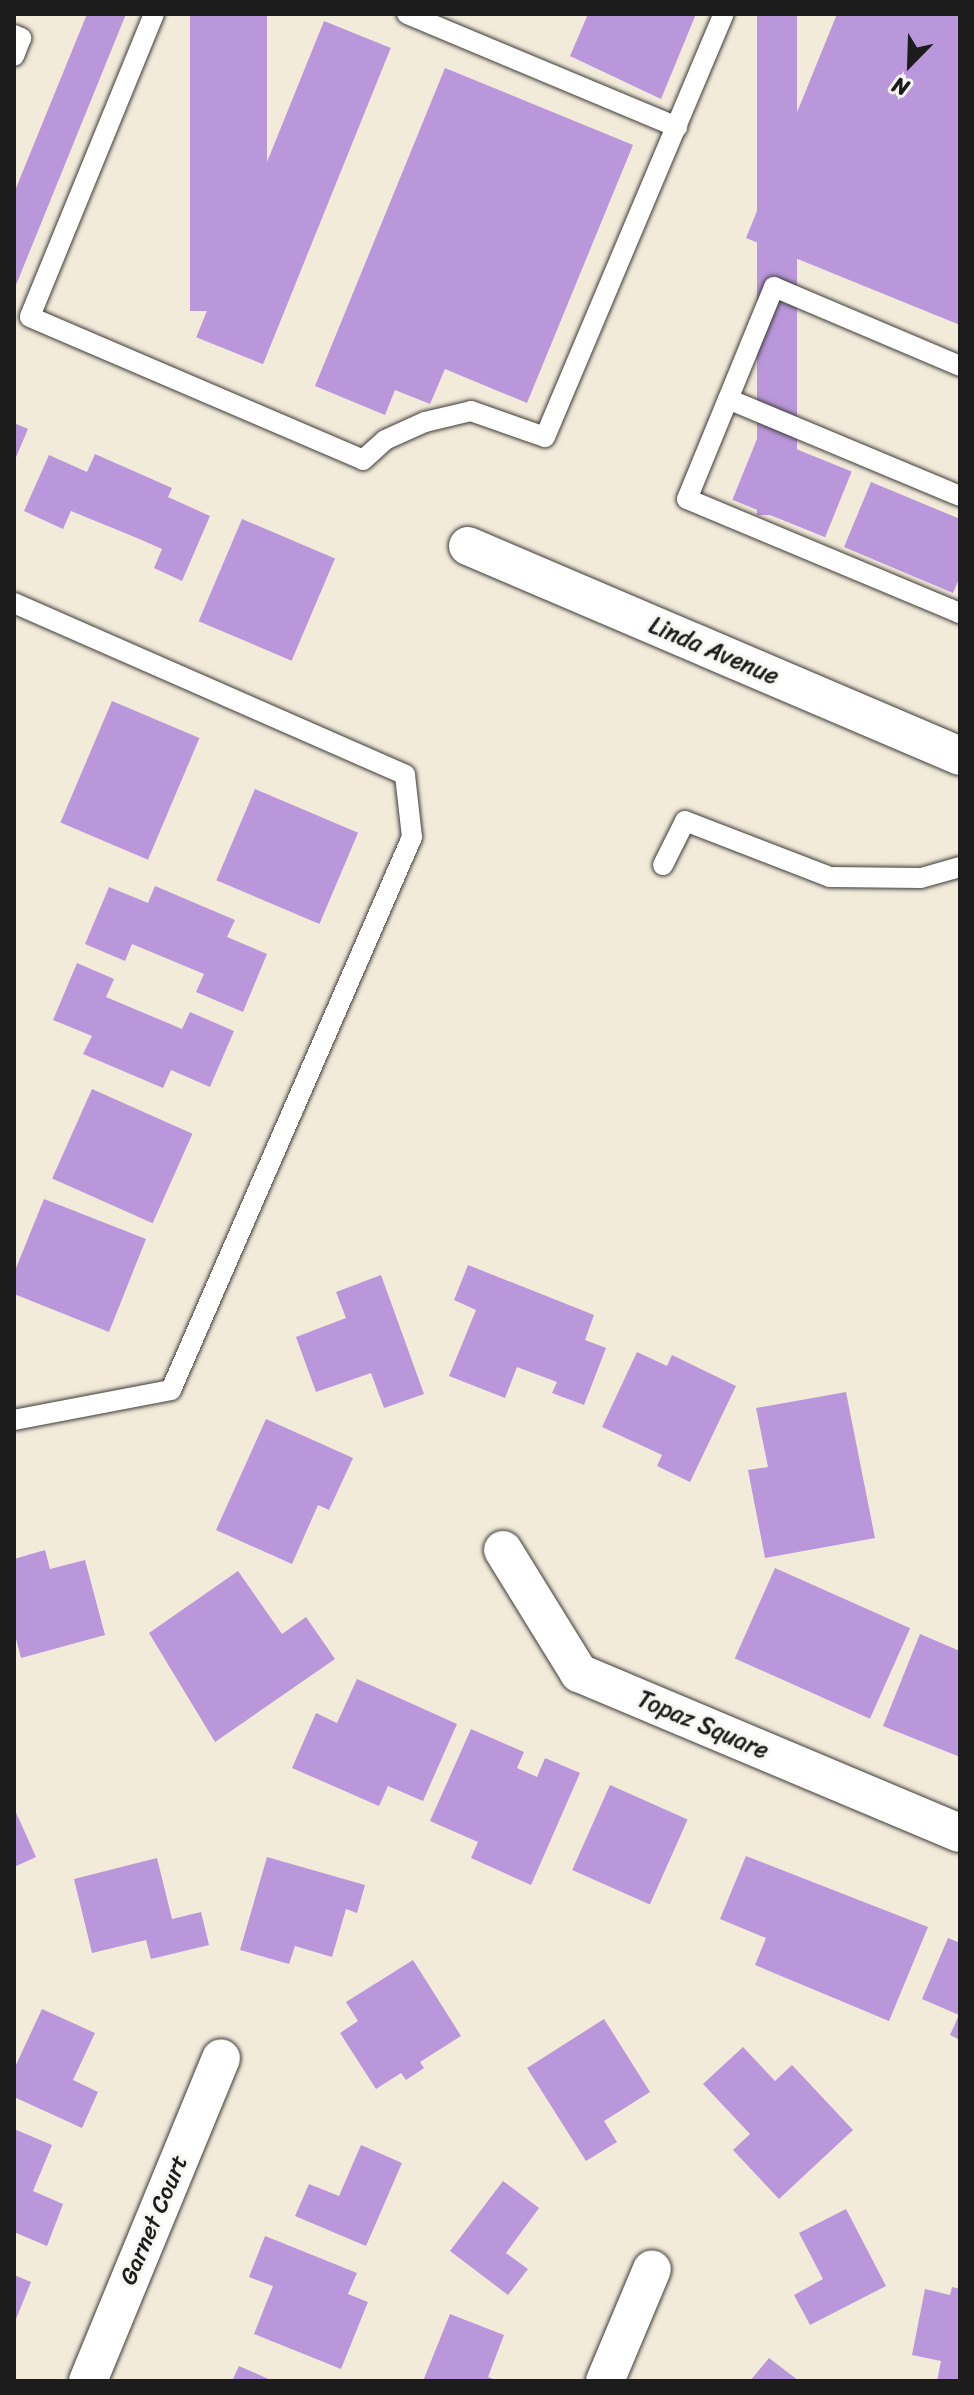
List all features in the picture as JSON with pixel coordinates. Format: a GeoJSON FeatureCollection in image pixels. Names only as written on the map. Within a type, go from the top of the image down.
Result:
{"type":"FeatureCollection","features":[{"type":"Feature","properties":{"kind":"street","name":"Linda Avenue"},"geometry":{"type":"LineString","coordinates":[[468,546],[960,756]]}},
{"type":"Feature","properties":{"kind":"street","name":"Topaz Square"},"geometry":{"type":"LineString","coordinates":[[503,1550],[579,1673],[960,1833]]}},
{"type":"Feature","properties":{"kind":"street","name":"Garnet Court"},"geometry":{"type":"LineString","coordinates":[[88,2381],[221,2058]]}},
{"type":"Feature","properties":{"kind":"street"},"geometry":{"type":"LineString","coordinates":[[605,2381],[652,2269]]}},
{"type":"Feature","properties":{"kind":"lane"},"geometry":{"type":"LineString","coordinates":[[154,14],[30,317],[363,460],[399,434],[471,411],[545,437],[724,14]]}},
{"type":"Feature","properties":{"kind":"lane"},"geometry":{"type":"LineString","coordinates":[[407,14],[677,127]]}},
{"type":"Feature","properties":{"kind":"lane"},"geometry":{"type":"LineString","coordinates":[[14,35],[21,38],[14,56]]}},
{"type":"Feature","properties":{"kind":"lane"},"geometry":{"type":"LineString","coordinates":[[960,366],[774,287],[687,499],[960,613]]}},
{"type":"Feature","properties":{"kind":"lane"},"geometry":{"type":"LineString","coordinates":[[728,399],[960,496]]}},
{"type":"Feature","properties":{"kind":"lane"},"geometry":{"type":"LineString","coordinates":[[14,603],[405,775],[412,837],[171,1390],[14,1420]]}},
{"type":"Feature","properties":{"kind":"lane"},"geometry":{"type":"LineString","coordinates":[[663,865],[685,821],[830,877],[921,878],[960,867]]}},
{"type":"Feature","properties":{"kind":"building"},"geometry":{"type":"Polygon","coordinates":[[[87,14],[126,14],[14,290],[14,193],[87,14]]]}},
{"type":"Feature","properties":{"kind":"building"},"geometry":{"type":"Polygon","coordinates":[[[190,14],[267,14],[267,311],[190,311],[190,14]]]}},
{"type":"Feature","properties":{"kind":"building"},"geometry":{"type":"Polygon","coordinates":[[[588,14],[696,14],[661,99],[570,56],[588,14]]]}},
{"type":"Feature","properties":{"kind":"building"},"geometry":{"type":"Polygon","coordinates":[[[757,14],[797,14],[797,515],[757,515],[757,14]]]}},
{"type":"Feature","properties":{"kind":"building"},"geometry":{"type":"Polygon","coordinates":[[[837,14],[960,14],[960,325],[746,238],[837,14]]]}},
{"type":"Feature","properties":{"kind":"building"},"geometry":{"type":"Polygon","coordinates":[[[324,21],[391,48],[263,364],[196,337],[324,21]]]}},
{"type":"Feature","properties":{"kind":"building"},"geometry":{"type":"Polygon","coordinates":[[[445,68],[633,145],[527,403],[445,369],[430,404],[395,390],[385,415],[315,386],[445,68]]]}},
{"type":"Feature","properties":{"kind":"building"},"geometry":{"type":"Polygon","coordinates":[[[14,423],[28,429],[14,462],[14,423]]]}},
{"type":"Feature","properties":{"kind":"building"},"geometry":{"type":"Polygon","coordinates":[[[759,434],[852,471],[825,537],[732,500],[759,434]]]}},
{"type":"Feature","properties":{"kind":"building"},"geometry":{"type":"Polygon","coordinates":[[[95,454],[172,488],[168,497],[210,516],[182,581],[154,568],[162,549],[71,511],[63,529],[24,511],[49,455],[87,472],[95,454]]]}},
{"type":"Feature","properties":{"kind":"building"},"geometry":{"type":"Polygon","coordinates":[[[871,482],[960,519],[960,577],[953,593],[844,547],[871,482]]]}},
{"type":"Feature","properties":{"kind":"building"},"geometry":{"type":"Polygon","coordinates":[[[242,519],[335,558],[292,661],[199,621],[242,519]]]}},
{"type":"Feature","properties":{"kind":"building"},"geometry":{"type":"Polygon","coordinates":[[[112,701],[199,738],[148,860],[60,823],[112,701]]]}},
{"type":"Feature","properties":{"kind":"building"},"geometry":{"type":"Polygon","coordinates":[[[255,789],[358,833],[319,924],[216,880],[255,789]]]}},
{"type":"Feature","properties":{"kind":"building"},"geometry":{"type":"Polygon","coordinates":[[[155,886],[235,920],[227,937],[267,954],[243,1012],[196,992],[204,974],[132,944],[125,961],[85,944],[109,887],[148,903],[155,886]]]}},
{"type":"Feature","properties":{"kind":"building"},"geometry":{"type":"Polygon","coordinates":[[[77,963],[114,979],[106,997],[182,1029],[190,1012],[234,1031],[210,1087],[171,1070],[163,1088],[83,1054],[92,1036],[53,1020],[77,963]]]}},
{"type":"Feature","properties":{"kind":"building"},"geometry":{"type":"Polygon","coordinates":[[[92,1089],[192,1134],[153,1223],[52,1179],[92,1089]]]}},
{"type":"Feature","properties":{"kind":"building"},"geometry":{"type":"Polygon","coordinates":[[[44,1199],[146,1239],[109,1332],[14,1294],[14,1273],[44,1199]]]}},
{"type":"Feature","properties":{"kind":"building"},"geometry":{"type":"Polygon","coordinates":[[[468,1265],[594,1315],[585,1340],[606,1348],[584,1405],[552,1393],[557,1382],[517,1367],[505,1398],[449,1376],[476,1310],[454,1300],[468,1265]]]}},
{"type":"Feature","properties":{"kind":"building"},"geometry":{"type":"Polygon","coordinates":[[[381,1275],[424,1394],[384,1408],[371,1373],[316,1392],[296,1337],[346,1318],[336,1292],[381,1275]]]}},
{"type":"Feature","properties":{"kind":"building"},"geometry":{"type":"Polygon","coordinates":[[[637,1352],[667,1366],[672,1355],[736,1386],[690,1482],[657,1466],[662,1455],[602,1427],[637,1352]]]}},
{"type":"Feature","properties":{"kind":"building"},"geometry":{"type":"Polygon","coordinates":[[[846,1392],[875,1538],[765,1558],[748,1470],[768,1467],[756,1408],[846,1392]]]}},
{"type":"Feature","properties":{"kind":"building"},"geometry":{"type":"Polygon","coordinates":[[[266,1419],[353,1458],[329,1510],[318,1505],[292,1564],[216,1530],[266,1419]]]}},
{"type":"Feature","properties":{"kind":"building"},"geometry":{"type":"Polygon","coordinates":[[[45,1550],[50,1569],[85,1560],[105,1635],[21,1658],[14,1631],[14,1559],[45,1550]]]}},
{"type":"Feature","properties":{"kind":"building"},"geometry":{"type":"Polygon","coordinates":[[[775,1568],[910,1628],[870,1719],[735,1658],[775,1568]]]}},
{"type":"Feature","properties":{"kind":"building"},"geometry":{"type":"Polygon","coordinates":[[[238,1571],[282,1634],[306,1617],[335,1659],[215,1742],[149,1633],[238,1571]]]}},
{"type":"Feature","properties":{"kind":"building"},"geometry":{"type":"Polygon","coordinates":[[[920,1634],[960,1651],[960,1757],[883,1726],[920,1634]]]}},
{"type":"Feature","properties":{"kind":"building"},"geometry":{"type":"Polygon","coordinates":[[[357,1679],[457,1724],[423,1801],[388,1786],[379,1806],[292,1768],[316,1713],[337,1723],[357,1679]]]}},
{"type":"Feature","properties":{"kind":"building"},"geometry":{"type":"Polygon","coordinates":[[[471,1729],[524,1752],[517,1768],[537,1777],[545,1758],[580,1773],[531,1885],[471,1858],[478,1842],[430,1821],[471,1729]]]}},
{"type":"Feature","properties":{"kind":"building"},"geometry":{"type":"Polygon","coordinates":[[[610,1785],[688,1820],[650,1905],[572,1870],[610,1785]]]}},
{"type":"Feature","properties":{"kind":"building"},"geometry":{"type":"Polygon","coordinates":[[[14,1808],[36,1857],[14,1867],[14,1808]]]}},
{"type":"Feature","properties":{"kind":"building"},"geometry":{"type":"Polygon","coordinates":[[[746,1856],[928,1927],[889,2021],[755,1965],[766,1938],[720,1919],[746,1856]]]}},
{"type":"Feature","properties":{"kind":"building"},"geometry":{"type":"Polygon","coordinates":[[[267,1857],[365,1885],[357,1913],[346,1909],[332,1957],[295,1946],[289,1964],[240,1950],[267,1857]]]}},
{"type":"Feature","properties":{"kind":"building"},"geometry":{"type":"Polygon","coordinates":[[[157,1858],[172,1919],[201,1912],[209,1945],[151,1959],[146,1940],[92,1953],[74,1879],[157,1858]]]}},
{"type":"Feature","properties":{"kind":"building"},"geometry":{"type":"Polygon","coordinates":[[[948,1938],[960,1943],[960,2040],[950,2035],[959,2015],[922,1999],[948,1938]]]}},
{"type":"Feature","properties":{"kind":"building"},"geometry":{"type":"Polygon","coordinates":[[[413,1960],[461,2036],[420,2062],[424,2068],[406,2080],[401,2073],[376,2089],[340,2033],[358,2021],[346,2002],[413,1960]]]}},
{"type":"Feature","properties":{"kind":"building"},"geometry":{"type":"Polygon","coordinates":[[[42,2009],[95,2033],[73,2080],[98,2092],[82,2128],[14,2097],[14,2069],[42,2009]]]}},
{"type":"Feature","properties":{"kind":"building"},"geometry":{"type":"Polygon","coordinates":[[[604,2019],[650,2092],[604,2121],[617,2142],[586,2161],[527,2068],[604,2019]]]}},
{"type":"Feature","properties":{"kind":"building"},"geometry":{"type":"Polygon","coordinates":[[[743,2047],[775,2081],[792,2065],[853,2130],[779,2199],[733,2150],[750,2134],[703,2084],[743,2047]]]}},
{"type":"Feature","properties":{"kind":"building"},"geometry":{"type":"Polygon","coordinates":[[[14,2129],[52,2145],[33,2191],[63,2204],[47,2246],[14,2232],[14,2129]]]}},
{"type":"Feature","properties":{"kind":"building"},"geometry":{"type":"Polygon","coordinates":[[[361,2145],[402,2163],[366,2246],[295,2216],[309,2184],[339,2196],[361,2145]]]}},
{"type":"Feature","properties":{"kind":"building"},"geometry":{"type":"Polygon","coordinates":[[[503,2181],[539,2208],[506,2253],[528,2269],[508,2295],[450,2251],[503,2181]]]}},
{"type":"Feature","properties":{"kind":"building"},"geometry":{"type":"Polygon","coordinates":[[[846,2209],[886,2286],[810,2325],[794,2295],[823,2279],[799,2233],[846,2209]]]}},
{"type":"Feature","properties":{"kind":"building"},"geometry":{"type":"Polygon","coordinates":[[[265,2236],[357,2273],[348,2294],[368,2302],[341,2369],[254,2334],[273,2286],[249,2277],[265,2236]]]}},
{"type":"Feature","properties":{"kind":"building"},"geometry":{"type":"Polygon","coordinates":[[[14,2275],[31,2282],[14,2324],[14,2275]]]}},
{"type":"Feature","properties":{"kind":"building"},"geometry":{"type":"Polygon","coordinates":[[[952,2287],[960,2289],[960,2381],[937,2381],[941,2361],[912,2355],[925,2289],[950,2295],[952,2287]]]}},
{"type":"Feature","properties":{"kind":"building"},"geometry":{"type":"Polygon","coordinates":[[[450,2314],[504,2335],[488,2377],[498,2381],[423,2381],[450,2314]]]}},
{"type":"Feature","properties":{"kind":"building"},"geometry":{"type":"Polygon","coordinates":[[[769,2358],[799,2381],[750,2381],[769,2358]]]}},
{"type":"Feature","properties":{"kind":"building"},"geometry":{"type":"Polygon","coordinates":[[[239,2366],[273,2381],[232,2381],[239,2366]]]}}]}
